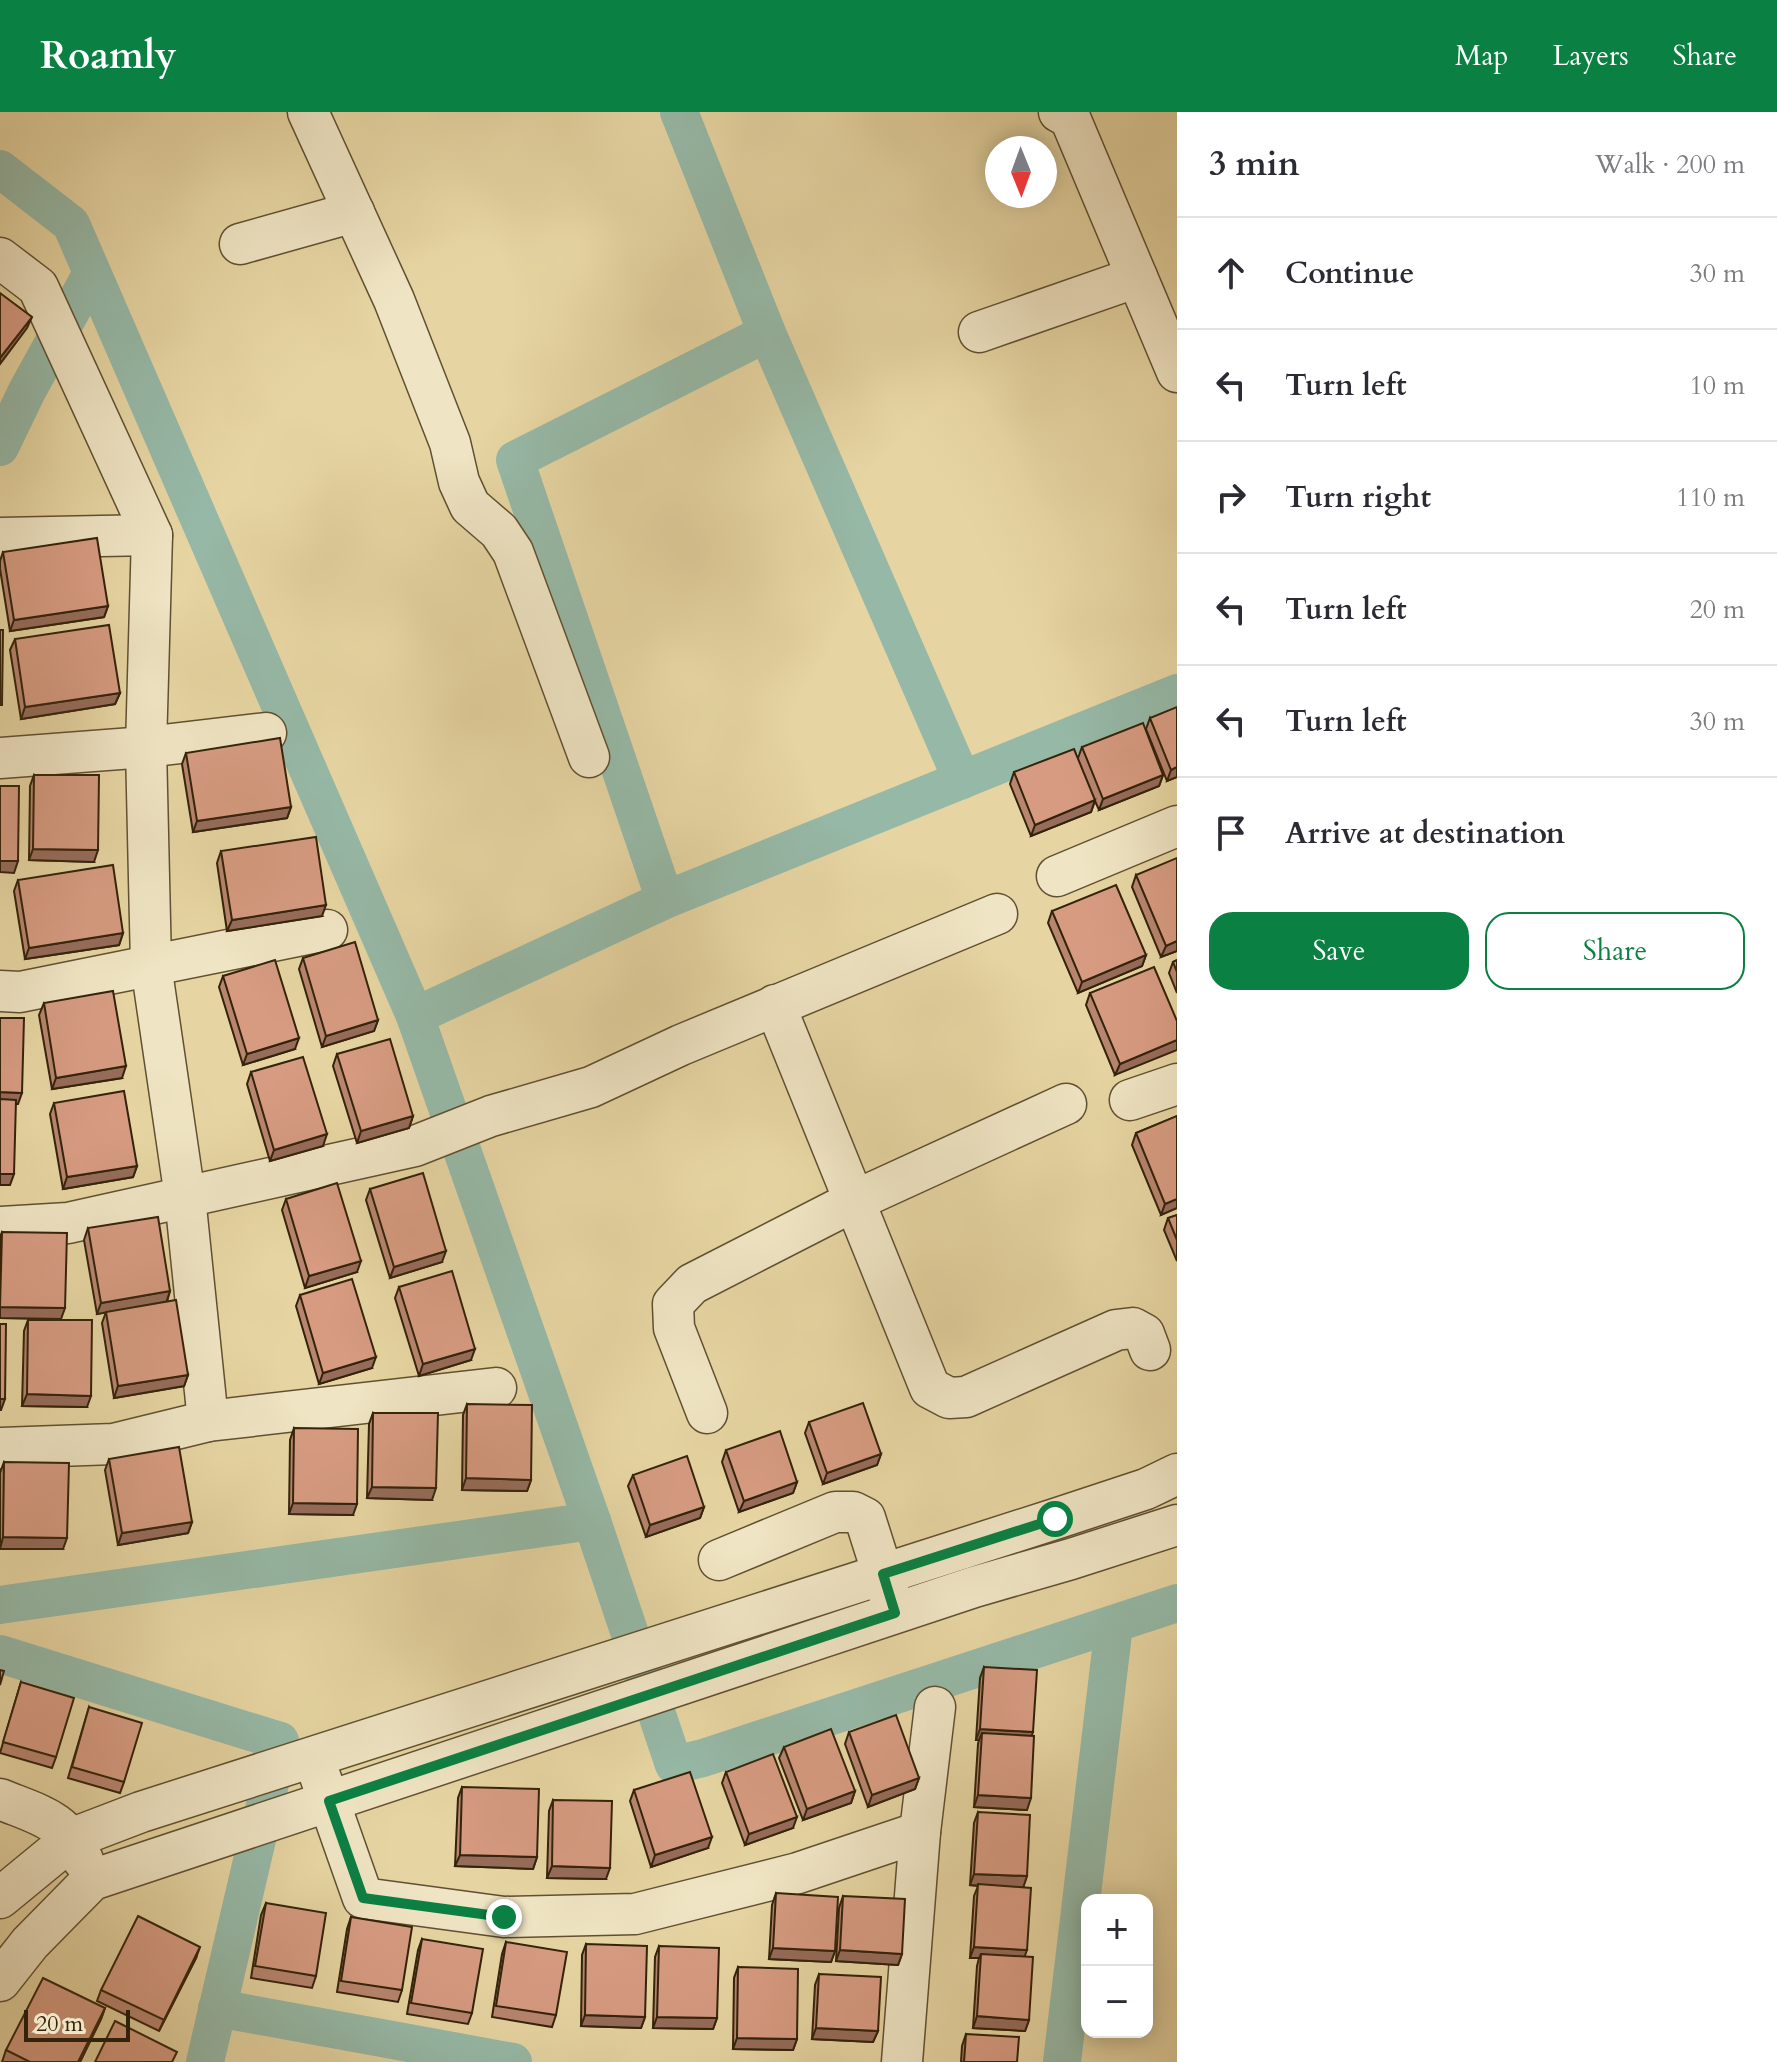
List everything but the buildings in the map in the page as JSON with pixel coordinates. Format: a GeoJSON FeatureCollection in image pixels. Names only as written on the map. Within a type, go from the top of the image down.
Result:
{"type":"FeatureCollection","features":[{"type":"Feature","properties":{"kind":"street"},"geometry":{"type":"LineString","coordinates":[[308,112],[394,300],[450,443],[459,482],[470,506],[499,531],[513,552],[589,757]]}},
{"type":"Feature","properties":{"kind":"street"},"geometry":{"type":"LineString","coordinates":[[1059,112],[1070,118],[1177,372]]}},
{"type":"Feature","properties":{"kind":"street"},"geometry":{"type":"LineString","coordinates":[[240,244],[354,212]]}},
{"type":"Feature","properties":{"kind":"street"},"geometry":{"type":"LineString","coordinates":[[0,258],[38,287],[77,366],[152,535],[146,747],[151,965],[185,1197],[208,1421]]}},
{"type":"Feature","properties":{"kind":"street"},"geometry":{"type":"LineString","coordinates":[[979,332],[1137,277]]}},
{"type":"Feature","properties":{"kind":"street"},"geometry":{"type":"LineString","coordinates":[[0,538],[152,535]]}},
{"type":"Feature","properties":{"kind":"street"},"geometry":{"type":"LineString","coordinates":[[0,758],[146,747],[266,733]]}},
{"type":"Feature","properties":{"kind":"street"},"geometry":{"type":"LineString","coordinates":[[1057,876],[1177,826]]}},
{"type":"Feature","properties":{"kind":"street"},"geometry":{"type":"LineString","coordinates":[[0,1227],[68,1223],[415,1146],[491,1116],[591,1087],[775,1005],[997,914]]}},
{"type":"Feature","properties":{"kind":"street"},"geometry":{"type":"LineString","coordinates":[[0,991],[20,992],[327,930]]}},
{"type":"Feature","properties":{"kind":"street"},"geometry":{"type":"LineString","coordinates":[[775,1005],[930,1388],[949,1398],[966,1397],[1116,1330],[1133,1328],[1144,1334],[1150,1350]]}},
{"type":"Feature","properties":{"kind":"street"},"geometry":{"type":"LineString","coordinates":[[1130,1100],[1177,1084]]}},
{"type":"Feature","properties":{"kind":"street"},"geometry":{"type":"LineString","coordinates":[[707,1413],[674,1328],[673,1304],[692,1284],[854,1201],[1066,1104]]}},
{"type":"Feature","properties":{"kind":"street"},"geometry":{"type":"LineString","coordinates":[[0,1448],[114,1444],[208,1421],[496,1388]]}},
{"type":"Feature","properties":{"kind":"street"},"geometry":{"type":"LineString","coordinates":[[0,1898],[73,1838],[173,1802],[1146,1489],[1177,1474]]}},
{"type":"Feature","properties":{"kind":"street"},"geometry":{"type":"LineString","coordinates":[[719,1560],[835,1512],[853,1512],[865,1518],[895,1613]]}},
{"type":"Feature","properties":{"kind":"street"},"geometry":{"type":"LineString","coordinates":[[0,1981],[30,1943],[92,1880],[895,1613],[1177,1525]]}},
{"type":"Feature","properties":{"kind":"street"},"geometry":{"type":"LineString","coordinates":[[902,2062],[920,1832],[935,1707]]}},
{"type":"Feature","properties":{"kind":"street"},"geometry":{"type":"LineString","coordinates":[[302,1761],[314,1806],[363,1898],[504,1917],[635,1914],[798,1873],[920,1832]]}},
{"type":"Feature","properties":{"kind":"street"},"geometry":{"type":"LineString","coordinates":[[0,1799],[53,1821],[73,1838],[92,1880]]}},
{"type":"Feature","properties":{"kind":"waterway"},"geometry":{"type":"LineString","coordinates":[[679,112],[767,333],[962,780]]}},
{"type":"Feature","properties":{"kind":"waterway"},"geometry":{"type":"LineString","coordinates":[[0,169],[71,224],[415,1016],[674,1765],[1177,1603]]}},
{"type":"Feature","properties":{"kind":"waterway"},"geometry":{"type":"LineString","coordinates":[[0,447],[92,273]]}},
{"type":"Feature","properties":{"kind":"waterway"},"geometry":{"type":"LineString","coordinates":[[665,900],[515,460],[767,333]]}},
{"type":"Feature","properties":{"kind":"waterway"},"geometry":{"type":"LineString","coordinates":[[415,1016],[665,900],[1177,693]]}},
{"type":"Feature","properties":{"kind":"waterway"},"geometry":{"type":"LineString","coordinates":[[0,1605],[592,1521]]}},
{"type":"Feature","properties":{"kind":"waterway"},"geometry":{"type":"LineString","coordinates":[[1062,2062],[1114,1625]]}},
{"type":"Feature","properties":{"kind":"waterway"},"geometry":{"type":"LineString","coordinates":[[0,1654],[280,1741],[205,2062]]}},
{"type":"Feature","properties":{"kind":"waterway"},"geometry":{"type":"LineString","coordinates":[[217,2008],[513,2062]]}},
{"type":"Feature","properties":{"kind":"route"},"geometry":{"type":"LineString","coordinates":[[504,1917],[363,1898],[329,1801],[895,1613],[883,1574],[1055,1519]]}}]}
